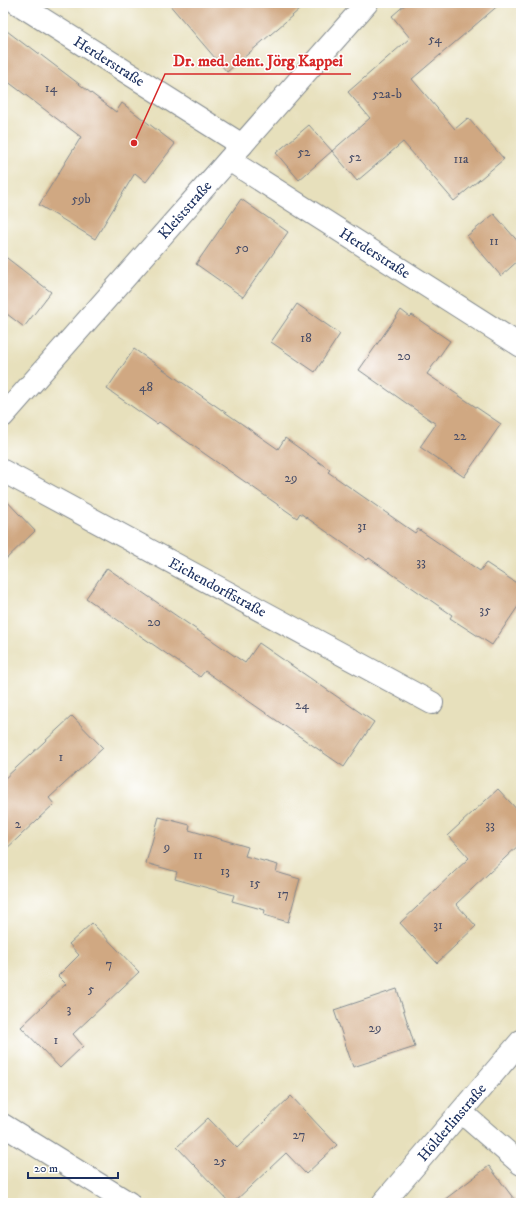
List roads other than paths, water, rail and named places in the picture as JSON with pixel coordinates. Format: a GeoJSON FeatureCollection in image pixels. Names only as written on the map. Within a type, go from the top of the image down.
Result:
{"type":"FeatureCollection","features":[{"type":"Feature","properties":{"kind":"street","name":"Herderstraße"},"geometry":{"type":"LineString","coordinates":[[17,3],[521,346]]}},
{"type":"Feature","properties":{"kind":"street","name":"Kleiststraße"},"geometry":{"type":"LineString","coordinates":[[3,416],[367,3]]}},
{"type":"Feature","properties":{"kind":"street","name":"Eichendorffstraße"},"geometry":{"type":"LineString","coordinates":[[3,471],[432,703]]}},
{"type":"Feature","properties":{"kind":"street","name":"Hölderlinstraße"},"geometry":{"type":"LineString","coordinates":[[383,1203],[521,1041]]}},
{"type":"Feature","properties":{"kind":"street"},"geometry":{"type":"LineString","coordinates":[[461,1112],[521,1164]]}},
{"type":"Feature","properties":{"kind":"street"},"geometry":{"type":"LineString","coordinates":[[3,1125],[129,1203]]}},
{"type":"Feature","properties":{"kind":"place","name":"Dr. med. dent. Jörg Kappei"},"geometry":{"type":"Point","coordinates":[134,143]}}]}
